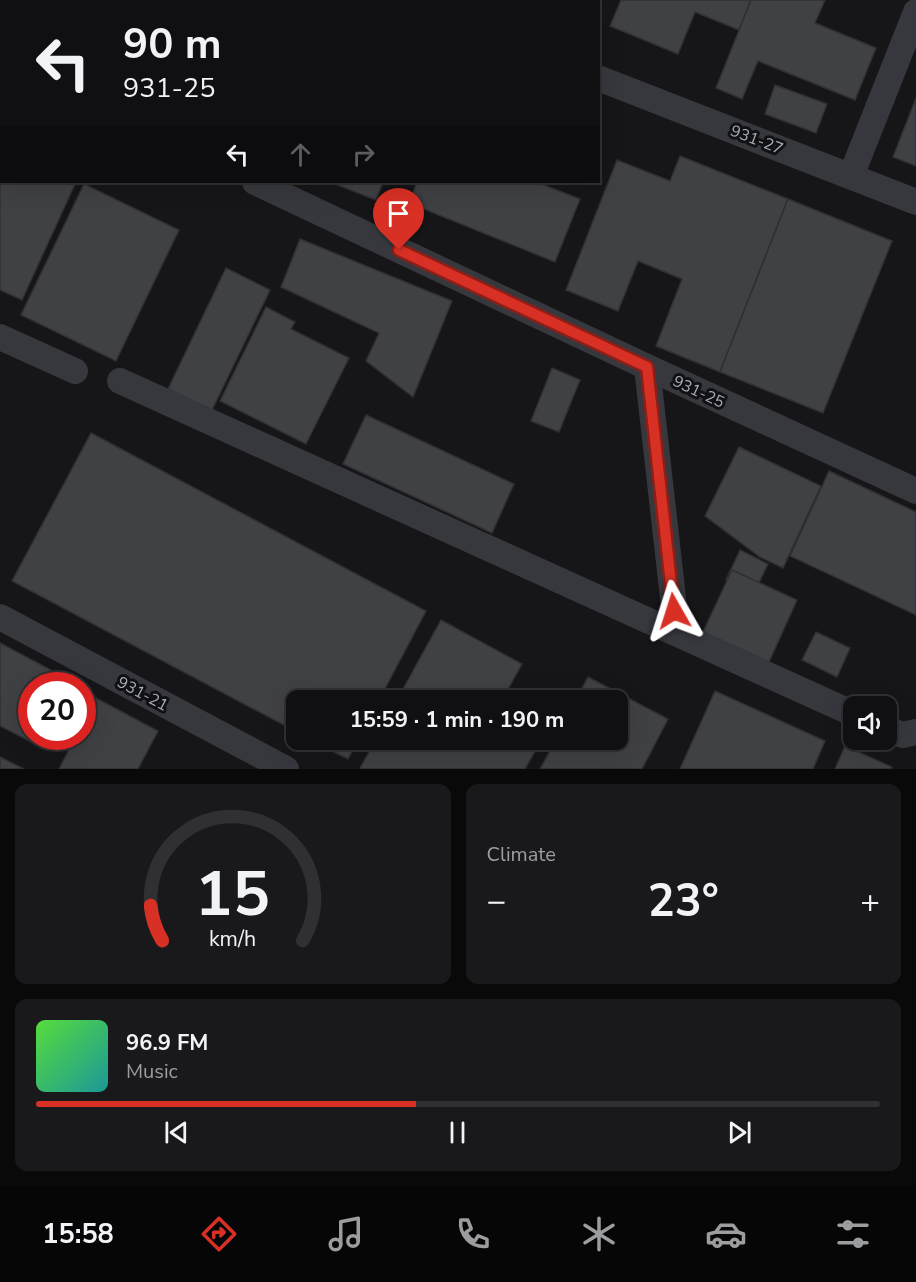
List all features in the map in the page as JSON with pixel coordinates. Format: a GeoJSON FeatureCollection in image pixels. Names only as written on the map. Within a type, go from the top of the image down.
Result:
{"type":"FeatureCollection","features":[{"type":"Feature","properties":{"kind":"street"},"geometry":{"type":"LineString","coordinates":[[851,176],[916,12]]}},
{"type":"Feature","properties":{"kind":"street","name":"931-27"},"geometry":{"type":"LineString","coordinates":[[600,79],[916,202]]}},
{"type":"Feature","properties":{"kind":"street","name":"931-25"},"geometry":{"type":"LineString","coordinates":[[257,183],[916,491]]}},
{"type":"Feature","properties":{"kind":"street"},"geometry":{"type":"LineString","coordinates":[[0,337],[75,371]]}},
{"type":"Feature","properties":{"kind":"street"},"geometry":{"type":"LineString","coordinates":[[647,367],[677,633]]}},
{"type":"Feature","properties":{"kind":"street"},"geometry":{"type":"LineString","coordinates":[[120,381],[843,709]]}},
{"type":"Feature","properties":{"kind":"street","name":"931-21"},"geometry":{"type":"LineString","coordinates":[[0,617],[286,769]]}},
{"type":"Feature","properties":{"kind":"street"},"geometry":{"type":"LineString","coordinates":[[897,733],[903,735],[916,732]]}},
{"type":"Feature","properties":{"kind":"building"},"geometry":{"type":"Polygon","coordinates":[[[621,0],[751,0],[739,30],[695,12],[678,54],[610,26],[621,0]]]}},
{"type":"Feature","properties":{"kind":"building"},"geometry":{"type":"Polygon","coordinates":[[[751,0],[825,0],[815,23],[876,48],[855,100],[758,61],[742,99],[716,88],[751,0]]]}},
{"type":"Feature","properties":{"kind":"building"},"geometry":{"type":"Polygon","coordinates":[[[775,85],[827,104],[816,133],[765,114],[775,85]]]}},
{"type":"Feature","properties":{"kind":"building"},"geometry":{"type":"Polygon","coordinates":[[[916,98],[916,166],[893,157],[916,98]]]}},
{"type":"Feature","properties":{"kind":"building"},"geometry":{"type":"Polygon","coordinates":[[[680,156],[788,199],[720,372],[656,346],[682,279],[638,261],[618,311],[566,290],[617,160],[670,181],[680,156]]]}},
{"type":"Feature","properties":{"kind":"building"},"geometry":{"type":"Polygon","coordinates":[[[0,183],[76,183],[22,300],[0,290],[0,183]]]}},
{"type":"Feature","properties":{"kind":"building"},"geometry":{"type":"Polygon","coordinates":[[[333,183],[383,183],[376,200],[333,183]]]}},
{"type":"Feature","properties":{"kind":"building"},"geometry":{"type":"Polygon","coordinates":[[[417,183],[539,183],[580,199],[555,262],[409,203],[417,183]]]}},
{"type":"Feature","properties":{"kind":"building"},"geometry":{"type":"Polygon","coordinates":[[[84,184],[179,230],[116,361],[21,315],[84,184]]]}},
{"type":"Feature","properties":{"kind":"building"},"geometry":{"type":"Polygon","coordinates":[[[788,199],[892,241],[823,413],[720,372],[788,199]]]}},
{"type":"Feature","properties":{"kind":"building"},"geometry":{"type":"Polygon","coordinates":[[[300,239],[452,301],[413,397],[366,361],[379,333],[281,287],[300,239]]]}},
{"type":"Feature","properties":{"kind":"building"},"geometry":{"type":"Polygon","coordinates":[[[226,268],[270,290],[212,410],[168,389],[226,268]]]}},
{"type":"Feature","properties":{"kind":"building"},"geometry":{"type":"Polygon","coordinates":[[[266,307],[295,322],[291,329],[349,358],[306,444],[220,401],[266,307]]]}},
{"type":"Feature","properties":{"kind":"building"},"geometry":{"type":"Polygon","coordinates":[[[552,368],[580,380],[559,432],[531,421],[552,368]]]}},
{"type":"Feature","properties":{"kind":"building"},"geometry":{"type":"Polygon","coordinates":[[[366,415],[514,484],[492,533],[343,464],[366,415]]]}},
{"type":"Feature","properties":{"kind":"building"},"geometry":{"type":"Polygon","coordinates":[[[91,433],[426,611],[384,690],[286,690],[286,726],[12,581],[91,433]]]}},
{"type":"Feature","properties":{"kind":"building"},"geometry":{"type":"Polygon","coordinates":[[[739,447],[821,486],[783,568],[760,557],[705,516],[739,447]]]}},
{"type":"Feature","properties":{"kind":"building"},"geometry":{"type":"Polygon","coordinates":[[[829,471],[916,512],[916,615],[790,556],[829,471]]]}},
{"type":"Feature","properties":{"kind":"building"},"geometry":{"type":"Polygon","coordinates":[[[740,550],[768,564],[754,593],[726,580],[740,550]]]}},
{"type":"Feature","properties":{"kind":"building"},"geometry":{"type":"Polygon","coordinates":[[[732,570],[797,600],[769,662],[703,632],[732,570]]]}},
{"type":"Feature","properties":{"kind":"building"},"geometry":{"type":"Polygon","coordinates":[[[441,620],[522,664],[508,690],[402,690],[441,620]]]}},
{"type":"Feature","properties":{"kind":"building"},"geometry":{"type":"Polygon","coordinates":[[[816,632],[850,648],[837,677],[802,660],[816,632]]]}},
{"type":"Feature","properties":{"kind":"building"},"geometry":{"type":"Polygon","coordinates":[[[0,643],[55,672],[18,672],[18,735],[0,726],[0,643]]]}},
{"type":"Feature","properties":{"kind":"building"},"geometry":{"type":"Polygon","coordinates":[[[588,677],[613,690],[581,690],[588,677]]]}},
{"type":"Feature","properties":{"kind":"building"},"geometry":{"type":"Polygon","coordinates":[[[715,691],[825,741],[813,769],[680,769],[715,691]]]}},
{"type":"Feature","properties":{"kind":"building"},"geometry":{"type":"Polygon","coordinates":[[[96,698],[158,731],[138,769],[59,769],[69,750],[96,750],[96,698]]]}},
{"type":"Feature","properties":{"kind":"building"},"geometry":{"type":"Polygon","coordinates":[[[628,698],[668,719],[642,769],[540,769],[550,750],[628,750],[628,698]]]}},
{"type":"Feature","properties":{"kind":"building"},"geometry":{"type":"Polygon","coordinates":[[[330,750],[353,750],[348,759],[330,750]]]}},
{"type":"Feature","properties":{"kind":"building"},"geometry":{"type":"Polygon","coordinates":[[[370,750],[536,750],[525,769],[360,768],[370,750]]]}},
{"type":"Feature","properties":{"kind":"building"},"geometry":{"type":"Polygon","coordinates":[[[843,750],[854,750],[892,767],[891,769],[835,769],[843,750]]]}},
{"type":"Feature","properties":{"kind":"building"},"geometry":{"type":"Polygon","coordinates":[[[0,757],[24,769],[0,769],[0,757]]]}},
{"type":"Feature","properties":{"kind":"route"},"geometry":{"type":"LineString","coordinates":[[399,250],[647,367],[674,611]]}}]}
